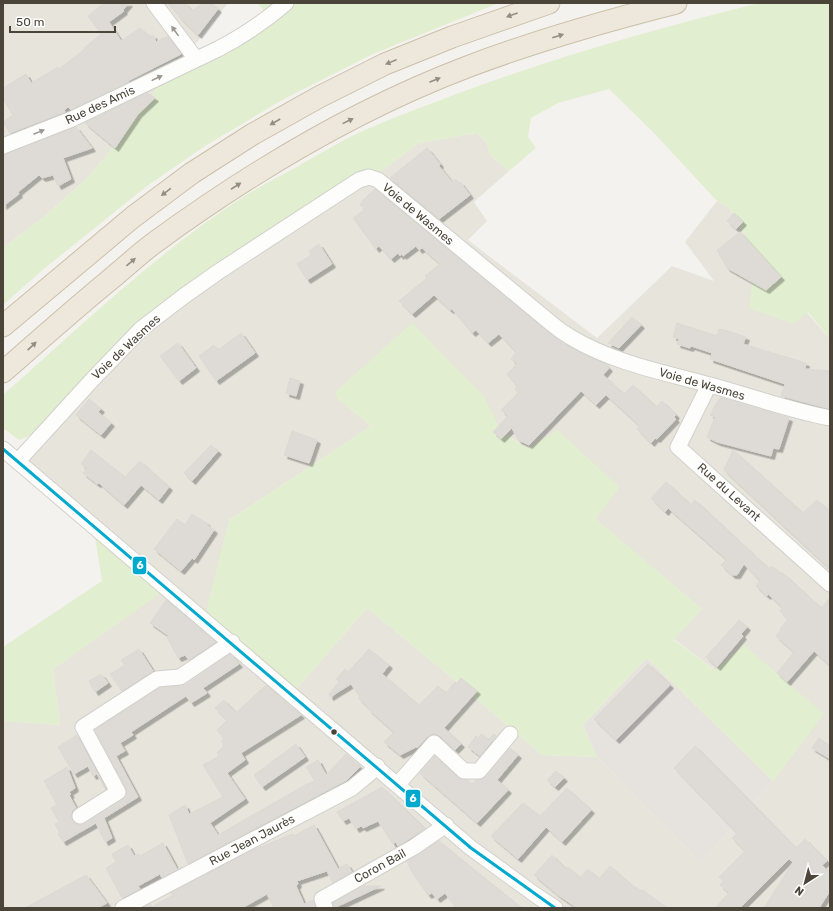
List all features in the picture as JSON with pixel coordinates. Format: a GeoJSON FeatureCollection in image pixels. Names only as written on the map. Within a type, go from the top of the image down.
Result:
{"type":"FeatureCollection","features":[{"type":"Feature","properties":{"kind":"highway"},"geometry":{"type":"LineString","coordinates":[[3,326],[133,217],[192,173],[254,134],[319,97],[385,64],[452,37],[549,3]]}},
{"type":"Feature","properties":{"kind":"highway"},"geometry":{"type":"LineString","coordinates":[[3,372],[44,335],[153,244],[211,202],[271,163],[332,129],[400,96],[466,67],[541,41],[676,3]]}},
{"type":"Feature","properties":{"kind":"street"},"geometry":{"type":"LineString","coordinates":[[154,3],[196,59]]}},
{"type":"Feature","properties":{"kind":"street","name":"Rue des Amis"},"geometry":{"type":"LineString","coordinates":[[3,146],[72,119],[242,36],[270,17],[286,3]]}},
{"type":"Feature","properties":{"kind":"street","name":"Voie de Wasmes"},"geometry":{"type":"LineString","coordinates":[[18,461],[141,329],[218,272],[359,180],[369,177],[378,180],[546,320],[571,338],[619,360],[780,406],[830,418]]}},
{"type":"Feature","properties":{"kind":"street","name":"Rue du Levant"},"geometry":{"type":"LineString","coordinates":[[709,385],[678,447],[830,584]]}},
{"type":"Feature","properties":{"kind":"street"},"geometry":{"type":"LineString","coordinates":[[3,449],[232,642],[472,848],[555,908]]}},
{"type":"Feature","properties":{"kind":"street"},"geometry":{"type":"LineString","coordinates":[[80,816],[118,792],[83,727],[158,679],[180,677],[232,642]]}},
{"type":"Feature","properties":{"kind":"street"},"geometry":{"type":"LineString","coordinates":[[398,784],[434,743],[464,771],[479,771],[510,734]]}},
{"type":"Feature","properties":{"kind":"street","name":"Rue Jean Jaurès"},"geometry":{"type":"LineString","coordinates":[[123,908],[352,788],[377,766]]}},
{"type":"Feature","properties":{"kind":"street","name":"Coron Bail"},"geometry":{"type":"LineString","coordinates":[[325,908],[322,899],[414,846],[446,825]]}},
{"type":"Feature","properties":{"kind":"shaded area"},"geometry":{"type":"Polygon","coordinates":[[[3,3],[228,3],[122,137],[87,178],[46,215],[3,248],[3,3]]]}},
{"type":"Feature","properties":{"kind":"shaded area"},"geometry":{"type":"Polygon","coordinates":[[[477,133],[487,143],[490,155],[509,171],[474,202],[487,221],[468,240],[597,338],[672,266],[714,281],[685,242],[717,201],[729,208],[756,255],[830,339],[830,908],[3,908],[3,721],[60,725],[53,669],[167,588],[18,461],[141,329],[369,177],[385,168],[419,143],[477,133]],[[337,398],[371,426],[229,520],[292,694],[367,608],[542,755],[597,757],[701,863],[773,781],[823,714],[715,670],[674,639],[702,609],[595,519],[619,487],[528,448],[502,432],[337,398]]]}},
{"type":"Feature","properties":{"kind":"shaded area"},"geometry":{"type":"Polygon","coordinates":[[[647,658],[773,781],[701,863],[597,757],[583,725],[647,658]]]}},
{"type":"Feature","properties":{"kind":"green space"},"geometry":{"type":"Polygon","coordinates":[[[257,3],[499,3],[373,54],[284,99],[205,146],[147,186],[45,268],[3,305],[3,248],[46,215],[87,178],[122,137],[168,72],[270,17],[257,3]]]}},
{"type":"Feature","properties":{"kind":"green space"},"geometry":{"type":"Polygon","coordinates":[[[759,3],[830,3],[830,339],[808,312],[793,324],[749,308],[756,255],[729,208],[717,201],[653,132],[609,89],[558,103],[531,118],[528,137],[536,148],[509,171],[490,155],[487,143],[477,133],[419,143],[385,168],[184,296],[46,429],[19,440],[3,428],[3,395],[152,264],[215,216],[265,184],[350,137],[390,119],[459,93],[533,67],[608,44],[759,3]]]}},
{"type":"Feature","properties":{"kind":"green space"},"geometry":{"type":"Polygon","coordinates":[[[412,323],[483,395],[502,432],[528,448],[558,430],[619,487],[596,519],[702,609],[674,640],[715,670],[744,645],[824,714],[773,781],[647,658],[583,725],[597,757],[542,755],[367,608],[292,694],[204,619],[229,520],[371,426],[337,398],[335,392],[412,323]]]}},
{"type":"Feature","properties":{"kind":"green space"},"geometry":{"type":"Polygon","coordinates":[[[93,525],[168,588],[53,669],[60,725],[3,721],[3,647],[102,581],[93,525]]]}},
{"type":"Feature","properties":{"kind":"building"},"geometry":{"type":"Polygon","coordinates":[[[104,3],[129,3],[123,10],[124,11],[109,22],[121,41],[140,28],[150,37],[153,35],[156,42],[168,36],[181,54],[128,81],[129,82],[71,110],[68,107],[64,110],[65,112],[10,133],[3,122],[13,115],[3,99],[3,88],[26,74],[31,83],[58,67],[59,69],[85,49],[84,48],[101,34],[88,16],[104,3]]]}},
{"type":"Feature","properties":{"kind":"building"},"geometry":{"type":"Polygon","coordinates":[[[168,3],[185,3],[192,11],[203,3],[211,3],[218,9],[198,35],[182,20],[168,3]]]}},
{"type":"Feature","properties":{"kind":"building"},"geometry":{"type":"Polygon","coordinates":[[[147,93],[155,98],[138,114],[115,148],[85,123],[147,93]]]}},
{"type":"Feature","properties":{"kind":"building"},"geometry":{"type":"Polygon","coordinates":[[[76,127],[92,148],[63,158],[71,179],[58,186],[53,175],[42,178],[39,175],[18,192],[19,194],[3,206],[3,155],[76,127]]]}},
{"type":"Feature","properties":{"kind":"building"},"geometry":{"type":"Polygon","coordinates":[[[427,148],[452,182],[456,179],[470,195],[439,219],[390,178],[427,148]]]}},
{"type":"Feature","properties":{"kind":"building"},"geometry":{"type":"Polygon","coordinates":[[[375,189],[564,345],[604,363],[609,368],[603,375],[624,394],[633,385],[656,407],[662,401],[676,415],[674,417],[676,419],[657,439],[655,438],[651,443],[637,429],[640,426],[606,395],[596,405],[581,391],[529,445],[518,440],[512,428],[501,439],[493,432],[508,416],[501,410],[518,393],[515,389],[517,387],[507,374],[517,364],[511,359],[516,352],[499,334],[488,343],[476,330],[472,333],[452,309],[450,310],[434,295],[412,314],[399,301],[427,278],[425,276],[440,264],[422,248],[419,250],[416,246],[403,256],[402,254],[400,256],[398,253],[391,259],[379,246],[376,249],[353,218],[365,209],[360,205],[363,200],[375,189]]]}},
{"type":"Feature","properties":{"kind":"building"},"geometry":{"type":"Polygon","coordinates":[[[734,213],[743,222],[736,229],[727,221],[734,213]]]}},
{"type":"Feature","properties":{"kind":"building"},"geometry":{"type":"Polygon","coordinates":[[[740,232],[781,277],[766,290],[727,268],[717,250],[740,232]]]}},
{"type":"Feature","properties":{"kind":"building"},"geometry":{"type":"Polygon","coordinates":[[[319,244],[332,264],[307,280],[297,264],[311,255],[309,251],[319,244]]]}},
{"type":"Feature","properties":{"kind":"building"},"geometry":{"type":"Polygon","coordinates":[[[632,317],[641,325],[619,348],[608,343],[632,317]]]}},
{"type":"Feature","properties":{"kind":"building"},"geometry":{"type":"Polygon","coordinates":[[[677,323],[717,336],[719,329],[728,331],[746,337],[743,344],[806,363],[805,369],[830,371],[830,409],[781,396],[785,384],[710,359],[712,353],[691,346],[690,348],[677,344],[679,339],[673,337],[677,323]]]}},
{"type":"Feature","properties":{"kind":"building"},"geometry":{"type":"Polygon","coordinates":[[[241,333],[255,353],[216,381],[199,356],[214,345],[218,350],[241,333]]]}},
{"type":"Feature","properties":{"kind":"building"},"geometry":{"type":"Polygon","coordinates":[[[178,343],[196,368],[179,381],[160,356],[178,343]]]}},
{"type":"Feature","properties":{"kind":"building"},"geometry":{"type":"Polygon","coordinates":[[[290,378],[300,381],[296,396],[286,393],[290,378]]]}},
{"type":"Feature","properties":{"kind":"building"},"geometry":{"type":"Polygon","coordinates":[[[721,398],[789,418],[779,449],[773,448],[771,456],[717,442],[707,437],[715,417],[710,415],[718,400],[721,398]]]}},
{"type":"Feature","properties":{"kind":"building"},"geometry":{"type":"Polygon","coordinates":[[[89,399],[101,409],[98,412],[111,423],[101,435],[76,415],[89,399]]]}},
{"type":"Feature","properties":{"kind":"building"},"geometry":{"type":"Polygon","coordinates":[[[292,431],[317,440],[309,463],[284,455],[292,431]]]}},
{"type":"Feature","properties":{"kind":"building"},"geometry":{"type":"Polygon","coordinates":[[[211,445],[218,451],[192,481],[184,473],[211,445]]]}},
{"type":"Feature","properties":{"kind":"building"},"geometry":{"type":"Polygon","coordinates":[[[91,450],[125,477],[140,461],[169,487],[159,500],[141,485],[124,505],[99,483],[97,484],[83,473],[87,469],[81,464],[91,450]]]}},
{"type":"Feature","properties":{"kind":"building"},"geometry":{"type":"Polygon","coordinates":[[[733,450],[803,513],[817,500],[830,512],[830,569],[724,470],[733,450]]]}},
{"type":"Feature","properties":{"kind":"building"},"geometry":{"type":"Polygon","coordinates":[[[666,482],[691,505],[695,500],[769,569],[772,566],[784,574],[821,608],[830,598],[830,666],[814,651],[787,682],[777,673],[794,652],[776,636],[788,619],[780,611],[783,608],[768,594],[767,596],[756,586],[760,581],[744,564],[737,575],[732,575],[721,565],[726,560],[725,558],[668,508],[665,512],[651,498],[666,482]]]}},
{"type":"Feature","properties":{"kind":"building"},"geometry":{"type":"Polygon","coordinates":[[[192,514],[207,523],[206,524],[214,530],[194,560],[192,558],[181,571],[154,549],[177,519],[185,525],[192,514]]]}},
{"type":"Feature","properties":{"kind":"building"},"geometry":{"type":"Polygon","coordinates":[[[166,600],[216,642],[189,660],[185,655],[178,658],[167,637],[169,636],[150,623],[166,600]]]}},
{"type":"Feature","properties":{"kind":"building"},"geometry":{"type":"Polygon","coordinates":[[[739,620],[747,627],[741,634],[743,636],[717,667],[706,657],[739,620]]]}},
{"type":"Feature","properties":{"kind":"building"},"geometry":{"type":"Polygon","coordinates":[[[139,649],[153,671],[122,691],[110,674],[125,665],[121,660],[139,649]]]}},
{"type":"Feature","properties":{"kind":"building"},"geometry":{"type":"Polygon","coordinates":[[[369,649],[389,665],[382,674],[419,705],[438,686],[446,693],[455,682],[456,684],[461,678],[477,691],[444,728],[461,744],[455,750],[440,736],[432,734],[427,737],[417,748],[416,747],[400,755],[384,742],[394,732],[358,698],[360,697],[351,684],[330,697],[329,694],[339,682],[336,679],[345,669],[348,672],[369,649]]]}},
{"type":"Feature","properties":{"kind":"building"},"geometry":{"type":"Polygon","coordinates":[[[230,654],[239,664],[203,688],[207,693],[191,703],[186,696],[131,732],[133,735],[120,743],[125,751],[116,756],[138,797],[104,818],[112,838],[105,842],[96,823],[63,842],[58,834],[60,833],[55,824],[59,822],[51,808],[57,805],[44,781],[67,767],[75,788],[69,792],[71,794],[69,795],[76,808],[72,811],[71,816],[76,824],[85,824],[123,800],[127,792],[126,788],[95,730],[160,688],[185,685],[230,654]]]}},
{"type":"Feature","properties":{"kind":"building"},"geometry":{"type":"Polygon","coordinates":[[[648,664],[670,685],[616,740],[594,719],[648,664]]]}},
{"type":"Feature","properties":{"kind":"building"},"geometry":{"type":"Polygon","coordinates":[[[101,674],[108,683],[95,692],[89,681],[101,674]]]}},
{"type":"Feature","properties":{"kind":"building"},"geometry":{"type":"Polygon","coordinates":[[[266,685],[301,715],[241,753],[245,760],[227,773],[245,799],[210,823],[218,835],[307,784],[315,781],[306,767],[318,760],[326,775],[346,754],[360,767],[347,780],[188,864],[169,815],[185,805],[189,814],[223,797],[203,765],[219,756],[217,753],[224,746],[221,741],[224,739],[217,730],[227,720],[215,708],[224,700],[236,713],[266,685]]]}},
{"type":"Feature","properties":{"kind":"building"},"geometry":{"type":"Polygon","coordinates":[[[481,734],[489,739],[494,734],[496,736],[480,756],[468,747],[476,736],[478,738],[481,734]]]}},
{"type":"Feature","properties":{"kind":"building"},"geometry":{"type":"Polygon","coordinates":[[[77,735],[106,789],[97,774],[93,776],[88,766],[74,774],[58,747],[77,735]]]}},
{"type":"Feature","properties":{"kind":"building"},"geometry":{"type":"Polygon","coordinates":[[[819,738],[830,746],[830,759],[812,748],[819,738]]]}},
{"type":"Feature","properties":{"kind":"building"},"geometry":{"type":"Polygon","coordinates":[[[296,744],[305,757],[262,787],[254,775],[296,744]]]}},
{"type":"Feature","properties":{"kind":"building"},"geometry":{"type":"Polygon","coordinates":[[[695,746],[796,848],[805,839],[827,861],[822,865],[830,873],[830,891],[819,908],[764,908],[793,862],[789,859],[740,908],[715,908],[729,893],[720,885],[723,881],[719,877],[745,851],[732,838],[737,833],[674,768],[695,746]]]}},
{"type":"Feature","properties":{"kind":"building"},"geometry":{"type":"Polygon","coordinates":[[[510,748],[518,755],[497,780],[508,790],[477,823],[420,773],[435,756],[458,778],[467,780],[472,784],[476,780],[486,777],[510,748]]]}},
{"type":"Feature","properties":{"kind":"building"},"geometry":{"type":"Polygon","coordinates":[[[556,771],[564,778],[555,787],[547,780],[556,771]]]}},
{"type":"Feature","properties":{"kind":"building"},"geometry":{"type":"Polygon","coordinates":[[[382,787],[425,829],[398,846],[396,842],[393,844],[378,821],[363,828],[361,826],[356,829],[349,818],[343,821],[337,812],[382,787]]]}},
{"type":"Feature","properties":{"kind":"building"},"geometry":{"type":"Polygon","coordinates":[[[567,788],[591,810],[562,842],[546,827],[518,859],[491,836],[523,803],[540,816],[567,788]]]}},
{"type":"Feature","properties":{"kind":"building"},"geometry":{"type":"Polygon","coordinates":[[[314,825],[338,869],[347,864],[352,872],[333,883],[327,871],[297,881],[298,884],[296,886],[304,904],[313,900],[316,908],[274,908],[267,894],[242,908],[142,908],[150,904],[152,907],[173,895],[171,893],[251,851],[292,834],[294,836],[314,825]]]}},
{"type":"Feature","properties":{"kind":"building"},"geometry":{"type":"Polygon","coordinates":[[[439,841],[522,908],[456,908],[445,893],[437,899],[432,893],[428,895],[412,872],[407,861],[439,841]]]}},
{"type":"Feature","properties":{"kind":"building"},"geometry":{"type":"Polygon","coordinates":[[[163,843],[177,869],[182,867],[162,878],[160,874],[138,886],[140,889],[122,898],[106,868],[116,862],[112,854],[128,845],[134,856],[139,854],[140,856],[163,843]]]}},
{"type":"Feature","properties":{"kind":"building"},"geometry":{"type":"Polygon","coordinates":[[[552,855],[566,869],[568,867],[580,878],[588,869],[599,879],[610,866],[635,888],[642,891],[643,890],[667,908],[577,908],[558,895],[534,875],[552,855]]]}},
{"type":"Feature","properties":{"kind":"building"},"geometry":{"type":"Polygon","coordinates":[[[86,875],[107,903],[97,908],[25,908],[86,875]]]}},
{"type":"Feature","properties":{"kind":"building"},"geometry":{"type":"Polygon","coordinates":[[[364,886],[381,886],[334,908],[333,903],[364,886]]]}},
{"type":"Feature","properties":{"kind":"transit line","name":"6"},"geometry":{"type":"LineString","coordinates":[[3,449],[471,848],[555,908]]}}]}
